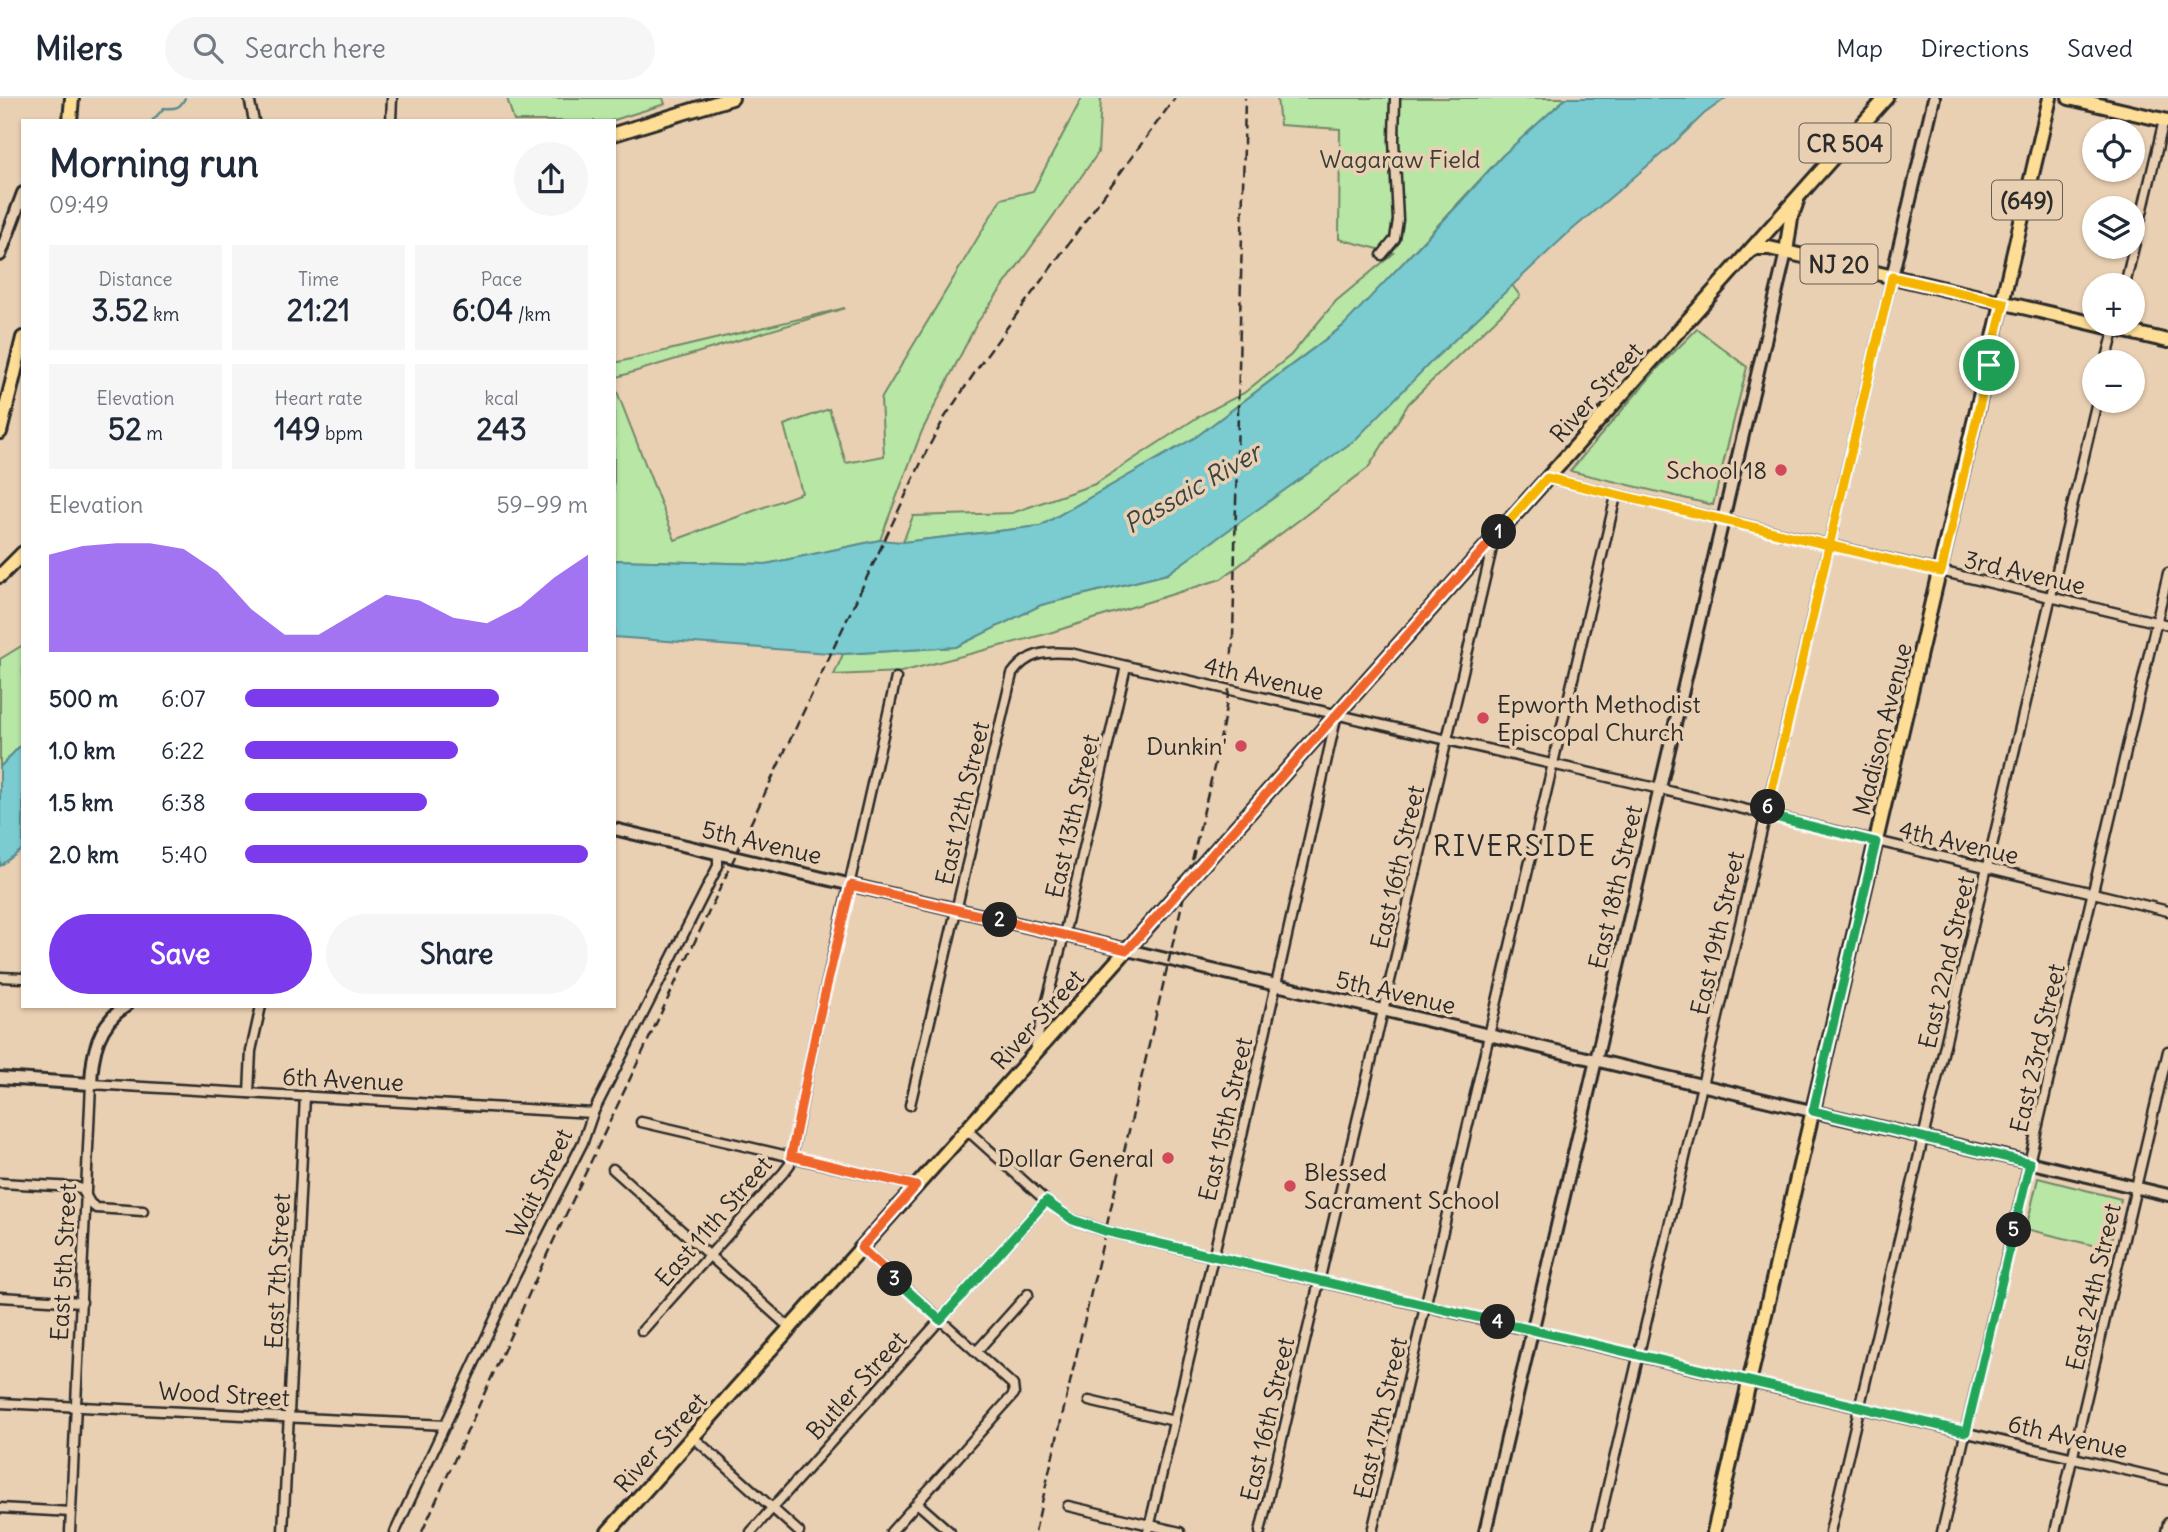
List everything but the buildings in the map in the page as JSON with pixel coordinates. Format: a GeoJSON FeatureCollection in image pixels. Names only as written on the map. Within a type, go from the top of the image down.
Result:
{"type":"FeatureCollection","features":[{"type":"Feature","properties":{"kind":"main road"},"geometry":{"type":"LineString","coordinates":[[71,119],[72,98]]}},
{"type":"Feature","properties":{"kind":"main road"},"geometry":{"type":"LineString","coordinates":[[616,133],[732,98]]}},
{"type":"Feature","properties":{"kind":"main road","name":"River Street"},"geometry":{"type":"LineString","coordinates":[[608,1532],[1886,98]]}},
{"type":"Feature","properties":{"kind":"main road","name":"East 19th Street"},"geometry":{"type":"LineString","coordinates":[[1892,277],[1934,98]]}},
{"type":"Feature","properties":{"kind":"main road","name":"Madison Avenue"},"geometry":{"type":"LineString","coordinates":[[1714,1532],[2050,98]]}},
{"type":"Feature","properties":{"kind":"main road"},"geometry":{"type":"LineString","coordinates":[[2069,98],[2166,121]]}},
{"type":"Feature","properties":{"kind":"main road","name":"River Street"},"geometry":{"type":"LineString","coordinates":[[1786,252],[1794,209],[1804,189]]}},
{"type":"Feature","properties":{"kind":"main road"},"geometry":{"type":"LineString","coordinates":[[0,255],[21,198]]}},
{"type":"Feature","properties":{"kind":"main road"},"geometry":{"type":"LineString","coordinates":[[1749,251],[1762,247],[1786,252]]}},
{"type":"Feature","properties":{"kind":"main road","name":"NJ 20"},"geometry":{"type":"LineString","coordinates":[[1786,252],[2082,319]]}},
{"type":"Feature","properties":{"kind":"main road","name":"East 18th Street"},"geometry":{"type":"LineString","coordinates":[[1485,1532],[1786,252]]}},
{"type":"Feature","properties":{"kind":"main road","name":"NJ 20"},"geometry":{"type":"LineString","coordinates":[[2145,334],[2168,341]]}},
{"type":"Feature","properties":{"kind":"main road"},"geometry":{"type":"LineString","coordinates":[[0,432],[21,346]]}},
{"type":"Feature","properties":{"kind":"main road"},"geometry":{"type":"LineString","coordinates":[[0,576],[21,555]]}},
{"type":"Feature","properties":{"kind":"main road","name":"5th Avenue"},"geometry":{"type":"LineString","coordinates":[[616,829],[2168,1195]]}},
{"type":"Feature","properties":{"kind":"main road","name":"East 5th Street"},"geometry":{"type":"LineString","coordinates":[[91,1084],[93,1055],[98,1038],[112,1017],[123,1008]]}},
{"type":"Feature","properties":{"kind":"main road"},"geometry":{"type":"LineString","coordinates":[[0,1078],[91,1084]]}},
{"type":"Feature","properties":{"kind":"street"},"geometry":{"type":"LineString","coordinates":[[249,98],[254,119]]}},
{"type":"Feature","properties":{"kind":"street"},"geometry":{"type":"LineString","coordinates":[[391,119],[392,98]]}},
{"type":"Feature","properties":{"kind":"street"},"geometry":{"type":"LineString","coordinates":[[1382,255],[1395,239],[1398,220],[1395,98]]}},
{"type":"Feature","properties":{"kind":"street"},"geometry":{"type":"LineString","coordinates":[[2127,273],[2166,121]]}},
{"type":"Feature","properties":{"kind":"street","name":"East 19th Street"},"geometry":{"type":"LineString","coordinates":[[1597,1532],[1892,277]]}},
{"type":"Feature","properties":{"kind":"street","name":"East 22nd Street"},"geometry":{"type":"LineString","coordinates":[[1830,1532],[2094,413]]}},
{"type":"Feature","properties":{"kind":"street","name":"3rd Avenue"},"geometry":{"type":"LineString","coordinates":[[1547,478],[2168,625]]}},
{"type":"Feature","properties":{"kind":"street","name":"East 17th Street"},"geometry":{"type":"LineString","coordinates":[[1372,1532],[1616,495]]}},
{"type":"Feature","properties":{"kind":"street","name":"East 16th Street"},"geometry":{"type":"LineString","coordinates":[[1260,1532],[1494,537]]}},
{"type":"Feature","properties":{"kind":"street","name":"East 23rd Street"},"geometry":{"type":"LineString","coordinates":[[1942,1532],[2168,573]]}},
{"type":"Feature","properties":{"kind":"street","name":"4th Avenue"},"geometry":{"type":"LineString","coordinates":[[1012,674],[1037,653],[1070,653],[1660,789],[2168,911]]}},
{"type":"Feature","properties":{"kind":"street","name":"East 13th Street"},"geometry":{"type":"LineString","coordinates":[[1033,1055],[1126,666]]}},
{"type":"Feature","properties":{"kind":"street","name":"East 12th Street"},"geometry":{"type":"LineString","coordinates":[[910,1105],[1012,674]]}},
{"type":"Feature","properties":{"kind":"street","name":"East 11th Street"},"geometry":{"type":"LineString","coordinates":[[642,1331],[784,1172],[791,1156],[816,1031],[897,678]]}},
{"type":"Feature","properties":{"kind":"street","name":"East 15th Street"},"geometry":{"type":"LineString","coordinates":[[1149,1528],[1337,714]]}},
{"type":"Feature","properties":{"kind":"street","name":"Wait Street"},"geometry":{"type":"LineString","coordinates":[[395,1532],[515,1276],[583,1142],[593,1113],[718,866],[718,853]]}},
{"type":"Feature","properties":{"kind":"street"},"geometry":{"type":"LineString","coordinates":[[0,977],[21,978]]}},
{"type":"Feature","properties":{"kind":"street"},"geometry":{"type":"LineString","coordinates":[[249,1093],[251,1051],[261,1008]]}},
{"type":"Feature","properties":{"kind":"street","name":"East 24th Street"},"geometry":{"type":"LineString","coordinates":[[2055,1532],[2168,1051]]}},
{"type":"Feature","properties":{"kind":"street","name":"6th Avenue"},"geometry":{"type":"LineString","coordinates":[[91,1084],[593,1113]]}},
{"type":"Feature","properties":{"kind":"street","name":"East 5th Street"},"geometry":{"type":"LineString","coordinates":[[70,1532],[91,1084]]}},
{"type":"Feature","properties":{"kind":"street","name":"East 7th Street"},"geometry":{"type":"LineString","coordinates":[[283,1532],[305,1096]]}},
{"type":"Feature","properties":{"kind":"street"},"geometry":{"type":"LineString","coordinates":[[641,1122],[916,1186]]}},
{"type":"Feature","properties":{"kind":"street","name":"6th Avenue"},"geometry":{"type":"LineString","coordinates":[[967,1130],[1046,1201],[1073,1220],[1105,1231],[2168,1480]]}},
{"type":"Feature","properties":{"kind":"street"},"geometry":{"type":"LineString","coordinates":[[613,1169],[790,1328]]}},
{"type":"Feature","properties":{"kind":"street"},"geometry":{"type":"LineString","coordinates":[[0,1183],[82,1188],[96,1208],[143,1211]]}},
{"type":"Feature","properties":{"kind":"street","name":"Butler Street"},"geometry":{"type":"LineString","coordinates":[[751,1532],[1046,1201]]}},
{"type":"Feature","properties":{"kind":"street"},"geometry":{"type":"LineString","coordinates":[[861,1248],[1015,1389],[1014,1394],[891,1532]]}},
{"type":"Feature","properties":{"kind":"street"},"geometry":{"type":"LineString","coordinates":[[976,1352],[1028,1294]]}},
{"type":"Feature","properties":{"kind":"street"},"geometry":{"type":"LineString","coordinates":[[0,1297],[82,1302]]}},
{"type":"Feature","properties":{"kind":"street"},"geometry":{"type":"LineString","coordinates":[[1089,1402],[1174,1421]]}},
{"type":"Feature","properties":{"kind":"street","name":"Wood Street"},"geometry":{"type":"LineString","coordinates":[[0,1403],[446,1425]]}},
{"type":"Feature","properties":{"kind":"street"},"geometry":{"type":"LineString","coordinates":[[693,1437],[799,1532]]}},
{"type":"Feature","properties":{"kind":"street"},"geometry":{"type":"LineString","coordinates":[[917,1503],[950,1532]]}},
{"type":"Feature","properties":{"kind":"street"},"geometry":{"type":"LineString","coordinates":[[1068,1506],[1149,1528],[1181,1532]]}},
{"type":"Feature","properties":{"kind":"street"},"geometry":{"type":"LineString","coordinates":[[0,1508],[71,1512]]}},
{"type":"Feature","properties":{"kind":"street"},"geometry":{"type":"LineString","coordinates":[[2166,1532],[2168,1523]]}},
{"type":"Feature","properties":{"kind":"green space"},"geometry":{"type":"Polygon","coordinates":[[[507,98],[663,98],[665,104],[616,119],[513,119],[507,98]]]}},
{"type":"Feature","properties":{"kind":"green space"},"geometry":{"type":"Polygon","coordinates":[[[1082,98],[1101,98],[1098,153],[977,323],[922,431],[880,540],[766,564],[616,560],[616,389],[675,540],[802,493],[784,425],[829,409],[846,463],[884,456],[881,399],[1001,199],[1033,191],[1082,98]]]}},
{"type":"Feature","properties":{"kind":"green space","name":"Wagaraw Field"},"geometry":{"type":"Polygon","coordinates":[[[1277,98],[1566,98],[1502,156],[1348,322],[1196,437],[1040,526],[903,542],[913,516],[1012,513],[1095,484],[1201,415],[1244,393],[1291,355],[1336,301],[1394,253],[1339,239],[1340,129],[1280,125],[1277,98]]]}},
{"type":"Feature","properties":{"kind":"green space"},"geometry":{"type":"Polygon","coordinates":[[[1512,285],[1520,296],[1409,403],[1368,468],[1221,579],[1046,634],[901,672],[834,675],[843,654],[956,647],[1041,605],[1167,574],[1432,361],[1512,285]]]}},
{"type":"Feature","properties":{"kind":"green space"},"geometry":{"type":"Polygon","coordinates":[[[845,308],[616,377],[616,363],[845,308]]]}},
{"type":"Feature","properties":{"kind":"green space"},"geometry":{"type":"Polygon","coordinates":[[[1697,329],[1747,367],[1713,505],[1570,471],[1659,367],[1697,329]]]}},
{"type":"Feature","properties":{"kind":"green space"},"geometry":{"type":"Polygon","coordinates":[[[21,646],[21,745],[0,767],[0,659],[21,646]]]}},
{"type":"Feature","properties":{"kind":"green space"},"geometry":{"type":"Polygon","coordinates":[[[2038,1178],[2121,1199],[2109,1249],[2026,1229],[2038,1178]]]}},
{"type":"Feature","properties":{"kind":"water","name":"Passaic River"},"geometry":{"type":"Polygon","coordinates":[[[1566,98],[1726,98],[1704,114],[1672,145],[1566,235],[1432,361],[1355,440],[1167,574],[1041,605],[956,647],[843,654],[616,637],[616,560],[766,564],[880,540],[903,542],[1040,526],[1196,437],[1342,327],[1502,156],[1566,98]]]}},
{"type":"Feature","properties":{"kind":"water"},"geometry":{"type":"Polygon","coordinates":[[[21,745],[21,850],[0,866],[0,767],[21,745]]]}},
{"type":"Feature","properties":{"kind":"waterway"},"geometry":{"type":"LineString","coordinates":[[154,119],[164,108],[177,107],[185,98]]}},
{"type":"Feature","properties":{"kind":"railway"},"geometry":{"type":"LineString","coordinates":[[422,1532],[543,1263],[928,448],[945,417],[984,359],[1175,98]]}},
{"type":"Feature","properties":{"kind":"railway"},"geometry":{"type":"LineString","coordinates":[[1035,1532],[1219,746],[1229,690],[1233,638],[1245,98]]}},
{"type":"Feature","properties":{"kind":"place","name":"School 18"},"geometry":{"type":"Point","coordinates":[1781,470]}},
{"type":"Feature","properties":{"kind":"place","name":"Epworth Methodist Episcopal Church"},"geometry":{"type":"Point","coordinates":[1483,718]}},
{"type":"Feature","properties":{"kind":"place","name":"Dunkin'"},"geometry":{"type":"Point","coordinates":[1241,746]}},
{"type":"Feature","properties":{"kind":"place","name":"Dollar General"},"geometry":{"type":"Point","coordinates":[1168,1158]}},
{"type":"Feature","properties":{"kind":"place","name":"Blessed Sacrament School"},"geometry":{"type":"Point","coordinates":[1290,1186]}},
{"type":"Feature","properties":{"kind":"district","name":"RIVERSIDE"},"geometry":{"type":"Point","coordinates":[1515,846]}},
{"type":"Feature","properties":{"kind":"route"},"geometry":{"type":"LineString","coordinates":[[1989,365],[1941,572],[1830,546],[1616,495],[1547,478],[1127,950],[851,885],[816,1031],[791,1156],[916,1186],[861,1248],[940,1320],[1046,1201],[1073,1220],[1105,1231],[1966,1432],[2030,1163],[1813,1111],[1876,842],[1766,815],[1809,635],[1830,546],[1840,502],[1849,465],[1892,277],[2004,303],[1989,365]]}}]}
